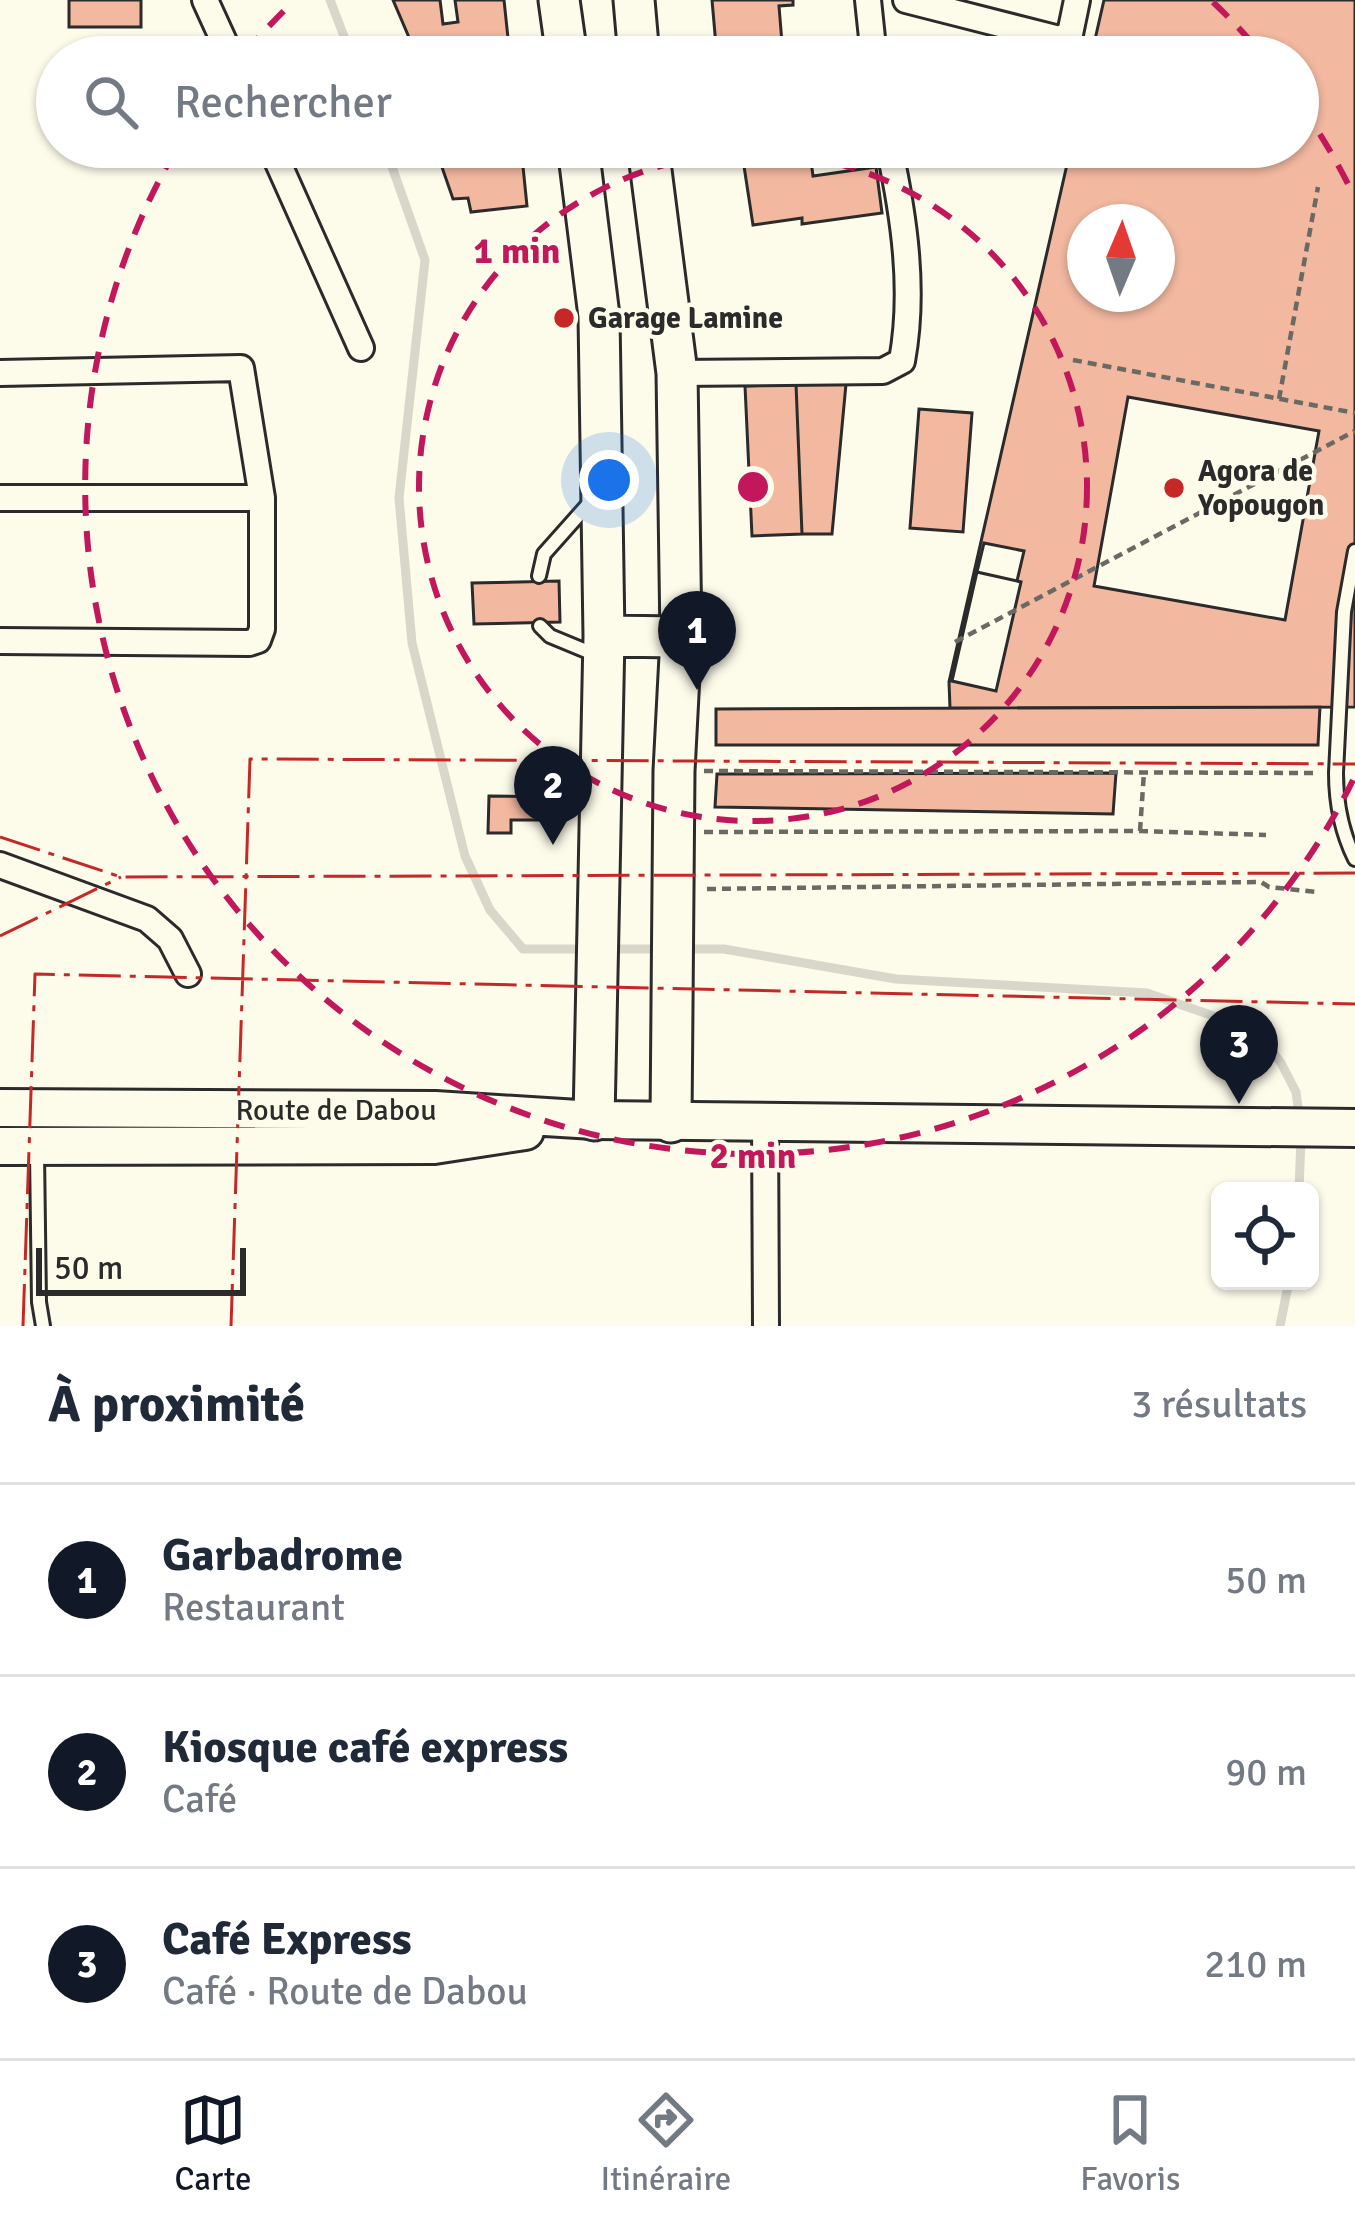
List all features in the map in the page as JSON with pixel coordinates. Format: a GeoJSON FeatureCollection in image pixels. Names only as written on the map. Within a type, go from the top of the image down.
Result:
{"type":"FeatureCollection","features":[{"type":"Feature","properties":{"kind":"main road"},"geometry":{"type":"LineString","coordinates":[[560,0],[564,36]]}},
{"type":"Feature","properties":{"kind":"main road"},"geometry":{"type":"LineString","coordinates":[[634,0],[637,36]]}},
{"type":"Feature","properties":{"kind":"main road"},"geometry":{"type":"LineString","coordinates":[[580,168],[598,316],[601,490],[600,922],[594,1120]]}},
{"type":"Feature","properties":{"kind":"main road"},"geometry":{"type":"LineString","coordinates":[[651,168],[677,373],[681,637],[674,771],[671,1122]]}},
{"type":"Feature","properties":{"kind":"main road"},"geometry":{"type":"LineString","coordinates":[[603,647],[681,637]]}},
{"type":"Feature","properties":{"kind":"street"},"geometry":{"type":"LineString","coordinates":[[205,0],[221,36]]}},
{"type":"Feature","properties":{"kind":"street"},"geometry":{"type":"LineString","coordinates":[[868,0],[872,36]]}},
{"type":"Feature","properties":{"kind":"street"},"geometry":{"type":"LineString","coordinates":[[906,0],[1047,36]]}},
{"type":"Feature","properties":{"kind":"street"},"geometry":{"type":"LineString","coordinates":[[1066,36],[1077,0]]}},
{"type":"Feature","properties":{"kind":"street"},"geometry":{"type":"LineString","coordinates":[[280,168],[361,347]]}},
{"type":"Feature","properties":{"kind":"street"},"geometry":{"type":"LineString","coordinates":[[677,373],[883,371],[902,362],[908,333],[908,284],[903,212],[894,168]]}},
{"type":"Feature","properties":{"kind":"street"},"geometry":{"type":"LineString","coordinates":[[0,373],[237,365],[243,373],[262,498],[262,629],[258,640],[0,641]]}},
{"type":"Feature","properties":{"kind":"street"},"geometry":{"type":"LineString","coordinates":[[0,498],[262,498]]}},
{"type":"Feature","properties":{"kind":"street"},"geometry":{"type":"LineString","coordinates":[[0,865],[148,920],[170,939],[188,974]]}},
{"type":"Feature","properties":{"kind":"street","name":"Route de Dabou"},"geometry":{"type":"LineString","coordinates":[[0,1108],[435,1110],[671,1122],[765,1119],[1355,1128]]}},
{"type":"Feature","properties":{"kind":"street"},"geometry":{"type":"LineString","coordinates":[[765,1119],[766,1326]]}},
{"type":"Feature","properties":{"kind":"street"},"geometry":{"type":"LineString","coordinates":[[0,1146],[434,1145],[594,1120]]}},
{"type":"Feature","properties":{"kind":"lane"},"geometry":{"type":"LineString","coordinates":[[539,576],[544,554],[601,490]]}},
{"type":"Feature","properties":{"kind":"lane"},"geometry":{"type":"LineString","coordinates":[[1355,551],[1343,612],[1336,773],[1340,818],[1355,859]]}},
{"type":"Feature","properties":{"kind":"lane"},"geometry":{"type":"LineString","coordinates":[[540,626],[550,636],[603,647]]}},
{"type":"Feature","properties":{"kind":"lane"},"geometry":{"type":"LineString","coordinates":[[37,1146],[43,1326]]}},
{"type":"Feature","properties":{"kind":"path"},"geometry":{"type":"LineString","coordinates":[[1279,398],[1318,187]]}},
{"type":"Feature","properties":{"kind":"path"},"geometry":{"type":"LineString","coordinates":[[1073,360],[1355,413]]}},
{"type":"Feature","properties":{"kind":"path"},"geometry":{"type":"LineString","coordinates":[[955,641],[1355,431]]}},
{"type":"Feature","properties":{"kind":"path"},"geometry":{"type":"LineString","coordinates":[[674,771],[1336,773]]}},
{"type":"Feature","properties":{"kind":"path"},"geometry":{"type":"LineString","coordinates":[[1140,832],[1144,772]]}},
{"type":"Feature","properties":{"kind":"path"},"geometry":{"type":"LineString","coordinates":[[674,832],[1266,836]]}},
{"type":"Feature","properties":{"kind":"path"},"geometry":{"type":"LineString","coordinates":[[673,906],[1261,882],[1317,892]]}},
{"type":"Feature","properties":{"kind":"building"},"geometry":{"type":"Polygon","coordinates":[[[69,0],[141,0],[141,27],[69,27],[69,0]]]}},
{"type":"Feature","properties":{"kind":"building"},"geometry":{"type":"Polygon","coordinates":[[[393,0],[440,0],[443,24],[458,22],[455,0],[504,0],[508,36],[408,36],[393,0]]]}},
{"type":"Feature","properties":{"kind":"building"},"geometry":{"type":"Polygon","coordinates":[[[712,0],[793,0],[793,5],[779,6],[781,36],[715,36],[712,0]]]}},
{"type":"Feature","properties":{"kind":"building","name":"Agora de Yopougon"},"geometry":{"type":"Polygon","coordinates":[[[1104,0],[1355,0],[1355,707],[950,708],[949,682],[1066,168],[1319,168],[1319,36],[1096,36],[1104,0]]]}},
{"type":"Feature","properties":{"kind":"building"},"geometry":{"type":"Polygon","coordinates":[[[442,168],[523,168],[527,206],[471,212],[468,198],[453,199],[442,168]]]}},
{"type":"Feature","properties":{"kind":"building"},"geometry":{"type":"Polygon","coordinates":[[[744,168],[812,168],[813,176],[876,168],[882,213],[753,225],[744,168]]]}},
{"type":"Feature","properties":{"kind":"building"},"geometry":{"type":"Polygon","coordinates":[[[796,384],[802,534],[752,536],[745,386],[796,384]]]}},
{"type":"Feature","properties":{"kind":"building"},"geometry":{"type":"Polygon","coordinates":[[[796,384],[846,384],[832,534],[802,534],[796,384]]]}},
{"type":"Feature","properties":{"kind":"building"},"geometry":{"type":"Polygon","coordinates":[[[1128,397],[1319,431],[1285,620],[1094,586],[1128,397]]]}},
{"type":"Feature","properties":{"kind":"building"},"geometry":{"type":"Polygon","coordinates":[[[919,409],[972,413],[963,532],[910,528],[919,409]]]}},
{"type":"Feature","properties":{"kind":"building"},"geometry":{"type":"Polygon","coordinates":[[[984,543],[1024,551],[1017,581],[977,572],[984,543]]]}},
{"type":"Feature","properties":{"kind":"building"},"geometry":{"type":"Polygon","coordinates":[[[977,572],[1021,582],[996,691],[952,681],[977,572]]]}},
{"type":"Feature","properties":{"kind":"building"},"geometry":{"type":"Polygon","coordinates":[[[559,581],[560,622],[474,624],[472,583],[559,581]]]}},
{"type":"Feature","properties":{"kind":"building"},"geometry":{"type":"Polygon","coordinates":[[[1320,707],[1318,745],[716,745],[716,709],[1320,707]]]}},
{"type":"Feature","properties":{"kind":"building"},"geometry":{"type":"Polygon","coordinates":[[[1116,773],[1113,814],[715,807],[717,774],[1116,773]]]}},
{"type":"Feature","properties":{"kind":"building"},"geometry":{"type":"Polygon","coordinates":[[[489,796],[552,797],[551,820],[511,820],[511,833],[488,833],[489,796]]]}},
{"type":"Feature","properties":{"kind":"waterway"},"geometry":{"type":"LineString","coordinates":[[330,0],[344,36]]}},
{"type":"Feature","properties":{"kind":"waterway"},"geometry":{"type":"LineString","coordinates":[[392,168],[425,260],[399,498],[412,643],[465,856],[490,910],[523,949],[589,949]]}},
{"type":"Feature","properties":{"kind":"waterway"},"geometry":{"type":"LineString","coordinates":[[606,949],[661,949]]}},
{"type":"Feature","properties":{"kind":"waterway"},"geometry":{"type":"LineString","coordinates":[[684,949],[724,949],[896,979],[1147,993],[1257,1031],[1296,1092],[1300,1122]]}},
{"type":"Feature","properties":{"kind":"waterway"},"geometry":{"type":"LineString","coordinates":[[1299,1182],[1301,1138]]}},
{"type":"Feature","properties":{"kind":"waterway"},"geometry":{"type":"LineString","coordinates":[[1280,1326],[1287,1290]]}},
{"type":"Feature","properties":{"kind":"power"},"geometry":{"type":"LineString","coordinates":[[231,1326],[250,759],[1355,764]]}},
{"type":"Feature","properties":{"kind":"power"},"geometry":{"type":"LineString","coordinates":[[0,837],[121,877],[1355,873]]}},
{"type":"Feature","properties":{"kind":"power"},"geometry":{"type":"LineString","coordinates":[[0,936],[121,877]]}},
{"type":"Feature","properties":{"kind":"power"},"geometry":{"type":"LineString","coordinates":[[23,1326],[35,974],[1355,1004]]}},
{"type":"Feature","properties":{"kind":"place","name":"Garage Lamine"},"geometry":{"type":"Point","coordinates":[564,318]}},
{"type":"Feature","properties":{"kind":"place","name":"Agora de Yopougon"},"geometry":{"type":"Point","coordinates":[1174,488]}},
{"type":"Feature","properties":{"kind":"place","name":"Garbadrome"},"geometry":{"type":"Point","coordinates":[697,690]}},
{"type":"Feature","properties":{"kind":"place","name":"Kiosque café express"},"geometry":{"type":"Point","coordinates":[553,845]}},
{"type":"Feature","properties":{"kind":"place","name":"Café Express"},"geometry":{"type":"Point","coordinates":[1239,1104]}}]}
